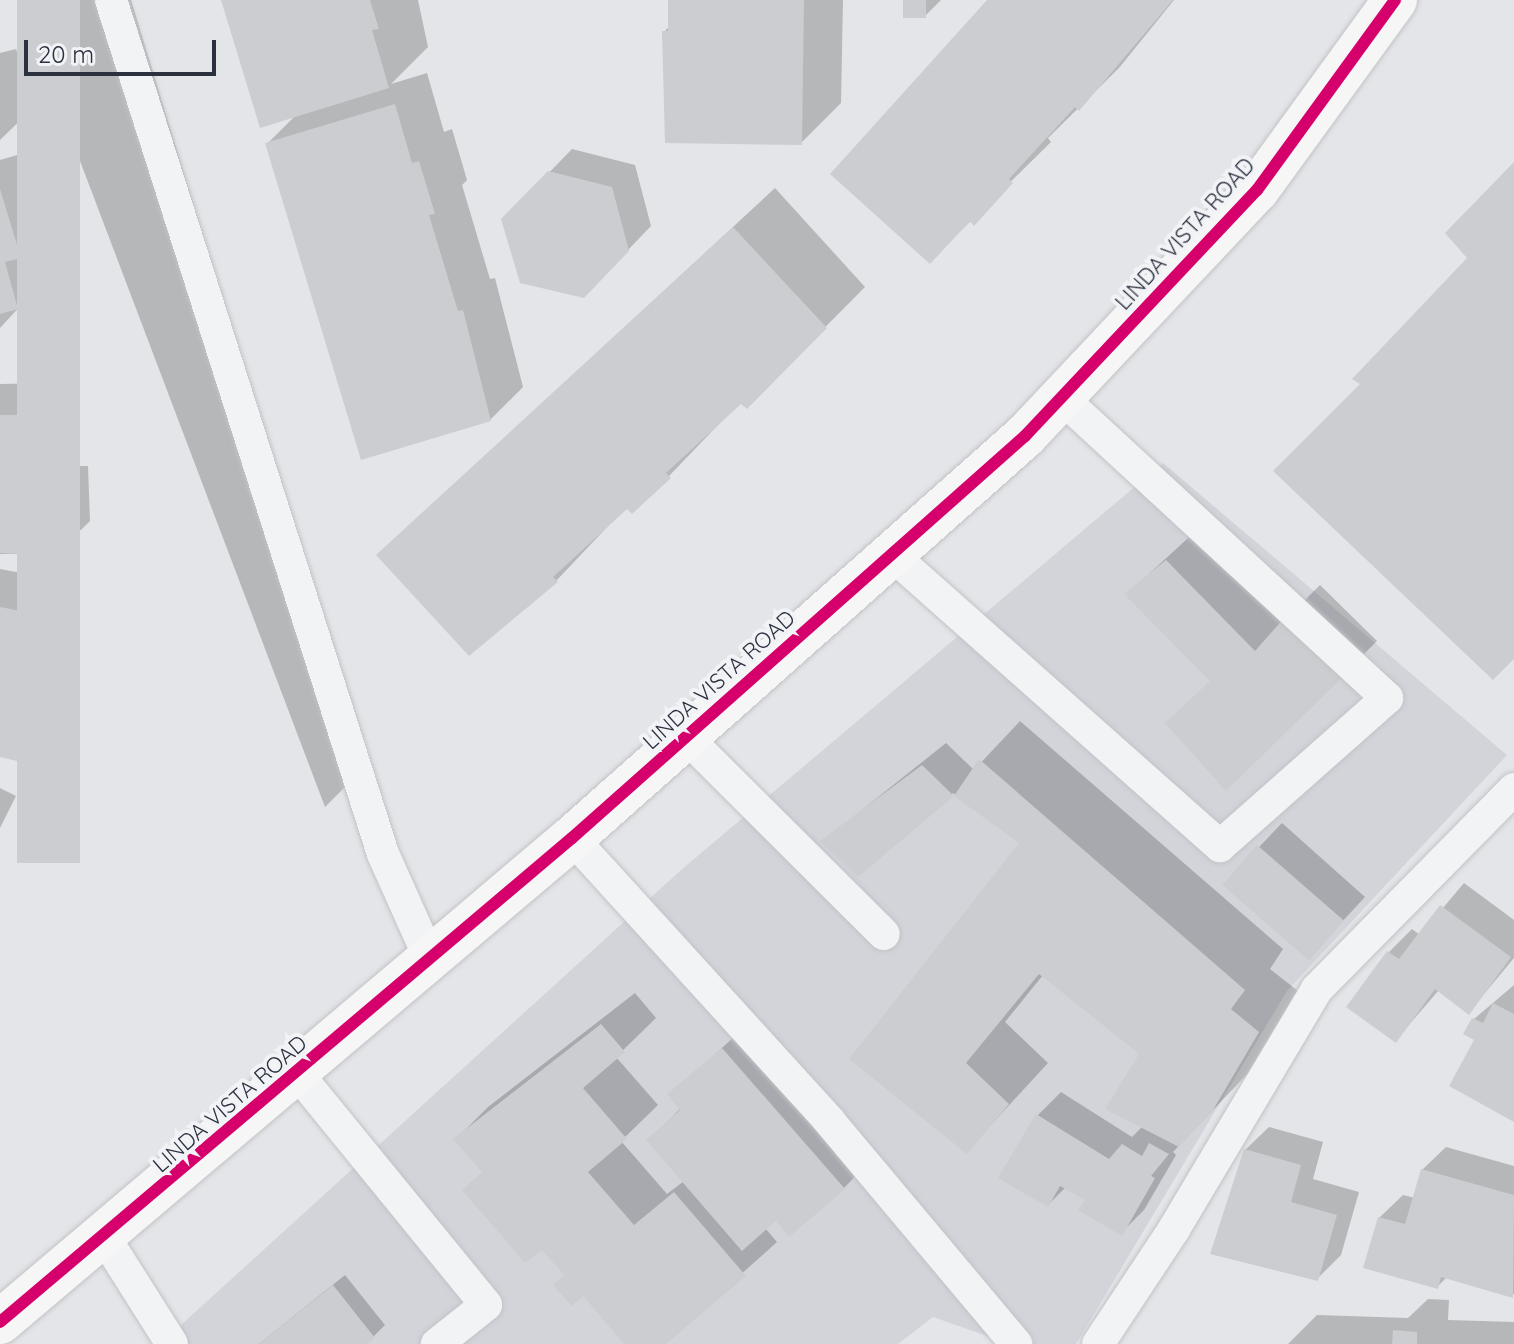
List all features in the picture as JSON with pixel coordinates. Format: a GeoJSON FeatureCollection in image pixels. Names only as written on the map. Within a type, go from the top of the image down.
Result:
{"type":"FeatureCollection","features":[{"type":"Feature","properties":{"kind":"main road","name":"LINDA VISTA ROAD"},"geometry":{"type":"LineString","coordinates":[[0,1322],[105,1238],[572,838],[1025,436],[1257,190],[1395,0]]}},
{"type":"Feature","properties":{"kind":"lane"},"geometry":{"type":"LineString","coordinates":[[111,0],[379,842],[430,959]]}},
{"type":"Feature","properties":{"kind":"lane"},"geometry":{"type":"LineString","coordinates":[[891,554],[1220,846],[1387,698],[1061,397]]}},
{"type":"Feature","properties":{"kind":"lane"},"geometry":{"type":"LineString","coordinates":[[686,737],[884,934]]}},
{"type":"Feature","properties":{"kind":"lane"},"geometry":{"type":"LineString","coordinates":[[1098,1344],[1174,1229],[1317,989],[1514,789]]}},
{"type":"Feature","properties":{"kind":"lane"},"geometry":{"type":"LineString","coordinates":[[572,838],[830,1122],[1016,1344]]}},
{"type":"Feature","properties":{"kind":"lane"},"geometry":{"type":"LineString","coordinates":[[297,1073],[486,1305],[437,1344]]}},
{"type":"Feature","properties":{"kind":"lane"},"geometry":{"type":"LineString","coordinates":[[105,1238],[172,1344]]}},
{"type":"Feature","properties":{"kind":"shaded area"},"geometry":{"type":"Polygon","coordinates":[[[1163,463],[1507,755],[1287,991],[1076,1344],[1010,1344],[933,1317],[898,1344],[160,1344],[681,870],[1163,463]]]}},
{"type":"Feature","properties":{"kind":"building"},"geometry":{"type":"Polygon","coordinates":[[[17,0],[80,0],[80,863],[17,863],[17,0]]]}},
{"type":"Feature","properties":{"kind":"building"},"geometry":{"type":"Polygon","coordinates":[[[221,0],[370,0],[379,29],[372,30],[389,88],[260,128],[221,0]]]}},
{"type":"Feature","properties":{"kind":"building"},"geometry":{"type":"Polygon","coordinates":[[[668,0],[804,0],[802,145],[665,143],[662,31],[668,31],[668,0]]]}},
{"type":"Feature","properties":{"kind":"building"},"geometry":{"type":"Polygon","coordinates":[[[903,0],[926,0],[926,18],[903,18],[903,0]]]}},
{"type":"Feature","properties":{"kind":"building"},"geometry":{"type":"Polygon","coordinates":[[[987,0],[1173,0],[1079,111],[1075,107],[1009,179],[1013,183],[974,226],[970,221],[930,264],[830,174],[987,0]]]}},
{"type":"Feature","properties":{"kind":"building"},"geometry":{"type":"Polygon","coordinates":[[[395,104],[412,163],[419,161],[435,214],[429,215],[458,311],[463,310],[491,421],[361,460],[265,143],[395,104]]]}},
{"type":"Feature","properties":{"kind":"building"},"geometry":{"type":"Polygon","coordinates":[[[1514,162],[1514,659],[1493,680],[1273,471],[1360,384],[1352,379],[1467,258],[1445,233],[1514,162]]]}},
{"type":"Feature","properties":{"kind":"building"},"geometry":{"type":"Polygon","coordinates":[[[548,171],[612,187],[629,251],[584,298],[520,283],[501,219],[548,171]]]}},
{"type":"Feature","properties":{"kind":"building"},"geometry":{"type":"Polygon","coordinates":[[[0,189],[21,258],[5,262],[18,309],[0,314],[0,189]]]}},
{"type":"Feature","properties":{"kind":"building"},"geometry":{"type":"Polygon","coordinates":[[[733,227],[827,328],[747,409],[741,404],[666,473],[671,478],[632,514],[627,509],[553,577],[558,582],[469,656],[376,555],[733,227]]]}},
{"type":"Feature","properties":{"kind":"building"},"geometry":{"type":"Polygon","coordinates":[[[0,415],[17,415],[20,498],[56,498],[58,555],[0,553],[0,415]]]}},
{"type":"Feature","properties":{"kind":"building"},"geometry":{"type":"Polygon","coordinates":[[[1166,560],[1255,651],[1286,616],[1346,674],[1226,791],[1165,723],[1210,681],[1124,594],[1166,560]]]}},
{"type":"Feature","properties":{"kind":"building"},"geometry":{"type":"Polygon","coordinates":[[[0,607],[47,616],[17,761],[0,757],[0,607]]]}},
{"type":"Feature","properties":{"kind":"building"},"geometry":{"type":"Polygon","coordinates":[[[979,759],[1245,990],[1231,1009],[1259,1032],[1213,1110],[1179,1147],[1105,1109],[1139,1054],[1039,974],[966,1063],[1009,1104],[967,1154],[849,1059],[1019,843],[954,796],[979,759]]]}},
{"type":"Feature","properties":{"kind":"building"},"geometry":{"type":"Polygon","coordinates":[[[922,765],[954,796],[858,877],[820,841],[922,765]]]}},
{"type":"Feature","properties":{"kind":"building"},"geometry":{"type":"Polygon","coordinates":[[[1257,845],[1344,920],[1309,960],[1222,885],[1257,845]]]}},
{"type":"Feature","properties":{"kind":"building"},"geometry":{"type":"Polygon","coordinates":[[[1440,905],[1511,957],[1469,1015],[1435,989],[1396,1043],[1346,1007],[1387,951],[1399,959],[1440,905]]]}},
{"type":"Feature","properties":{"kind":"building"},"geometry":{"type":"Polygon","coordinates":[[[1493,1003],[1514,1014],[1514,1122],[1449,1086],[1474,1040],[1463,1034],[1472,1018],[1483,1023],[1493,1003]]]}},
{"type":"Feature","properties":{"kind":"building"},"geometry":{"type":"Polygon","coordinates":[[[601,1024],[625,1052],[583,1088],[627,1139],[588,1172],[634,1225],[674,1192],[746,1276],[666,1344],[624,1344],[583,1296],[572,1306],[553,1285],[564,1275],[542,1250],[525,1263],[462,1190],[482,1172],[453,1139],[601,1024]]]}},
{"type":"Feature","properties":{"kind":"building"},"geometry":{"type":"Polygon","coordinates":[[[722,1048],[845,1189],[789,1237],[776,1221],[742,1251],[646,1140],[680,1110],[667,1094],[722,1048]]]}},
{"type":"Feature","properties":{"kind":"building"},"geometry":{"type":"Polygon","coordinates":[[[1036,1114],[1109,1159],[1122,1144],[1142,1156],[1149,1143],[1169,1154],[1151,1176],[1155,1178],[1122,1236],[1078,1210],[1085,1200],[1060,1186],[1048,1207],[998,1178],[1036,1114]]]}},
{"type":"Feature","properties":{"kind":"building"},"geometry":{"type":"Polygon","coordinates":[[[1244,1149],[1301,1165],[1291,1202],[1337,1215],[1318,1281],[1210,1254],[1244,1149]]]}},
{"type":"Feature","properties":{"kind":"building"},"geometry":{"type":"Polygon","coordinates":[[[1421,1169],[1514,1195],[1513,1298],[1441,1277],[1438,1289],[1363,1268],[1378,1217],[1405,1224],[1421,1169]]]}},
{"type":"Feature","properties":{"kind":"building"},"geometry":{"type":"Polygon","coordinates":[[[333,1285],[375,1338],[367,1344],[259,1344],[333,1285]]]}},
{"type":"Feature","properties":{"kind":"building"},"geometry":{"type":"Polygon","coordinates":[[[1393,1330],[1417,1332],[1417,1344],[1392,1344],[1393,1330]]]}},
{"type":"Feature","properties":{"kind":"cycle path"},"geometry":{"type":"LineString","coordinates":[[0,1322],[572,838],[1025,436],[1257,190],[1395,0]]}}]}
